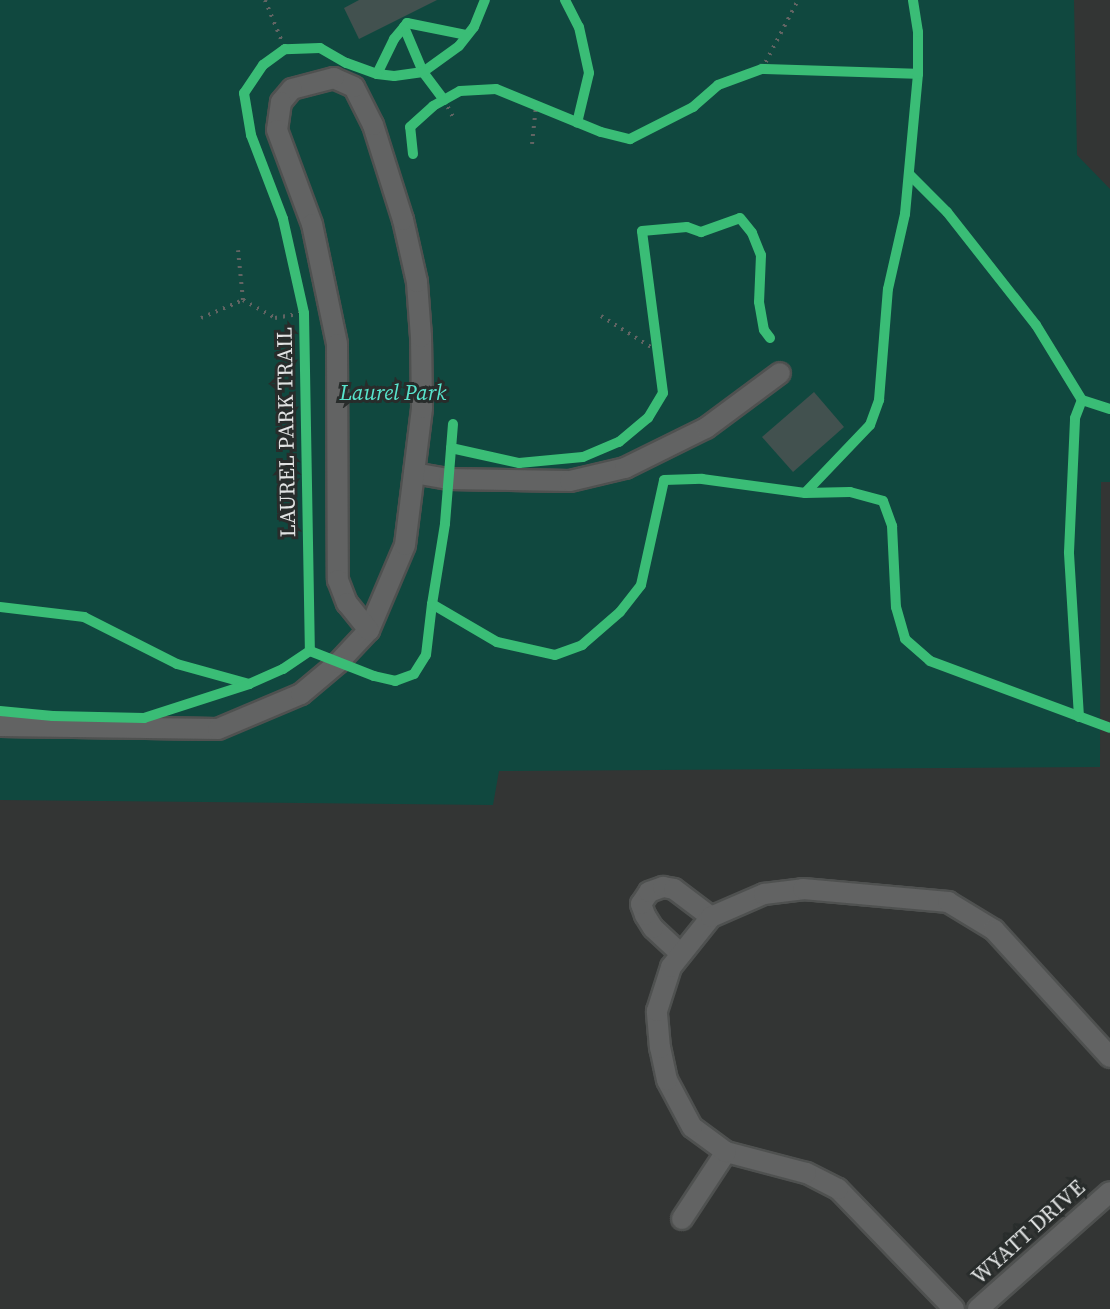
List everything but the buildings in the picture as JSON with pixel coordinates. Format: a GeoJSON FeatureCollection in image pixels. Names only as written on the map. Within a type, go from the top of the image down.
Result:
{"type":"FeatureCollection","features":[{"type":"Feature","properties":{"kind":"street"},"geometry":{"type":"LineString","coordinates":[[0,726],[218,729],[301,694],[338,663],[369,630],[405,545],[422,408],[421,337],[417,282],[403,220],[373,125],[354,87],[334,78],[292,89],[281,102],[277,130],[312,224],[337,344],[338,580],[347,603],[369,630]]}},
{"type":"Feature","properties":{"kind":"street"},"geometry":{"type":"LineString","coordinates":[[414,473],[449,479],[570,481],[625,468],[706,428],[780,373]]}},
{"type":"Feature","properties":{"kind":"street"},"geometry":{"type":"LineString","coordinates":[[681,954],[653,928],[645,915],[641,904],[649,892],[663,887],[674,889],[711,917]]}},
{"type":"Feature","properties":{"kind":"street"},"geometry":{"type":"LineString","coordinates":[[954,1309],[838,1189],[806,1173],[726,1152],[692,1127],[667,1080],[657,1011],[671,967],[711,917],[764,894],[803,889],[894,894],[948,902],[994,930],[1110,1057]]}},
{"type":"Feature","properties":{"kind":"street"},"geometry":{"type":"LineString","coordinates":[[682,1219],[726,1152]]}},
{"type":"Feature","properties":{"kind":"street","name":"WYATT DRIVE"},"geometry":{"type":"LineString","coordinates":[[978,1309],[1110,1192]]}},
{"type":"Feature","properties":{"kind":"path"},"geometry":{"type":"LineString","coordinates":[[265,0],[291,49],[274,57]]}},
{"type":"Feature","properties":{"kind":"path"},"geometry":{"type":"LineString","coordinates":[[762,69],[798,0]]}},
{"type":"Feature","properties":{"kind":"path"},"geometry":{"type":"LineString","coordinates":[[749,73],[775,69]]}},
{"type":"Feature","properties":{"kind":"path"},"geometry":{"type":"LineString","coordinates":[[433,106],[445,96],[454,119]]}},
{"type":"Feature","properties":{"kind":"path"},"geometry":{"type":"LineString","coordinates":[[523,100],[550,112]]}},
{"type":"Feature","properties":{"kind":"path"},"geometry":{"type":"LineString","coordinates":[[532,144],[536,106]]}},
{"type":"Feature","properties":{"kind":"path"},"geometry":{"type":"LineString","coordinates":[[201,318],[243,300],[238,250]]}},
{"type":"Feature","properties":{"kind":"path"},"geometry":{"type":"LineString","coordinates":[[601,316],[658,346],[660,366]]}},
{"type":"Feature","properties":{"kind":"green space","name":"Laurel Park"},"geometry":{"type":"Polygon","coordinates":[[[0,0],[1074,0],[1077,155],[1110,189],[1110,482],[1101,482],[1100,767],[499,771],[493,805],[0,800],[0,0]]]}},
{"type":"Feature","properties":{"kind":"cycle path"},"geometry":{"type":"LineString","coordinates":[[444,100],[423,72],[459,46],[474,27],[485,0]]}},
{"type":"Feature","properties":{"kind":"cycle path"},"geometry":{"type":"LineString","coordinates":[[565,0],[579,27],[589,73],[577,123]]}},
{"type":"Feature","properties":{"kind":"cycle path"},"geometry":{"type":"LineString","coordinates":[[805,493],[870,425],[879,400],[888,289],[905,214],[918,74],[918,32],[913,0]]}},
{"type":"Feature","properties":{"kind":"cycle path"},"geometry":{"type":"LineString","coordinates":[[404,27],[423,72],[394,76],[377,74],[394,39],[407,23],[466,35]]}},
{"type":"Feature","properties":{"kind":"cycle path","name":"LAUREL PARK TRAIL"},"geometry":{"type":"LineString","coordinates":[[377,74],[346,63],[320,48],[285,49],[263,65],[244,93],[251,135],[283,219],[304,313],[310,651],[395,681],[414,674],[426,655],[432,604]]}},
{"type":"Feature","properties":{"kind":"cycle path"},"geometry":{"type":"LineString","coordinates":[[413,154],[410,127],[433,106],[460,91],[496,89],[601,132],[630,139],[693,107],[718,85],[762,69],[918,74]]}},
{"type":"Feature","properties":{"kind":"cycle path"},"geometry":{"type":"LineString","coordinates":[[909,174],[947,212],[1036,325],[1082,400],[1110,409]]}},
{"type":"Feature","properties":{"kind":"cycle path"},"geometry":{"type":"LineString","coordinates":[[451,448],[519,463],[583,457],[619,442],[648,418],[663,393],[642,231],[687,227],[701,232],[740,218],[752,233],[761,255],[759,302],[764,330],[770,338]]}},
{"type":"Feature","properties":{"kind":"cycle path"},"geometry":{"type":"LineString","coordinates":[[1079,717],[1069,552],[1075,418],[1082,400]]}},
{"type":"Feature","properties":{"kind":"cycle path"},"geometry":{"type":"LineString","coordinates":[[453,424],[445,524],[432,604],[497,642],[555,655],[582,645],[620,612],[641,585],[664,480],[702,479],[805,493],[850,492],[883,501],[892,526],[896,607],[905,639],[930,661],[1110,728]]}},
{"type":"Feature","properties":{"kind":"cycle path"},"geometry":{"type":"LineString","coordinates":[[0,607],[84,617],[177,664],[249,684],[283,669],[310,651]]}},
{"type":"Feature","properties":{"kind":"cycle path"},"geometry":{"type":"LineString","coordinates":[[0,711],[53,716],[144,718],[249,684]]}}]}
